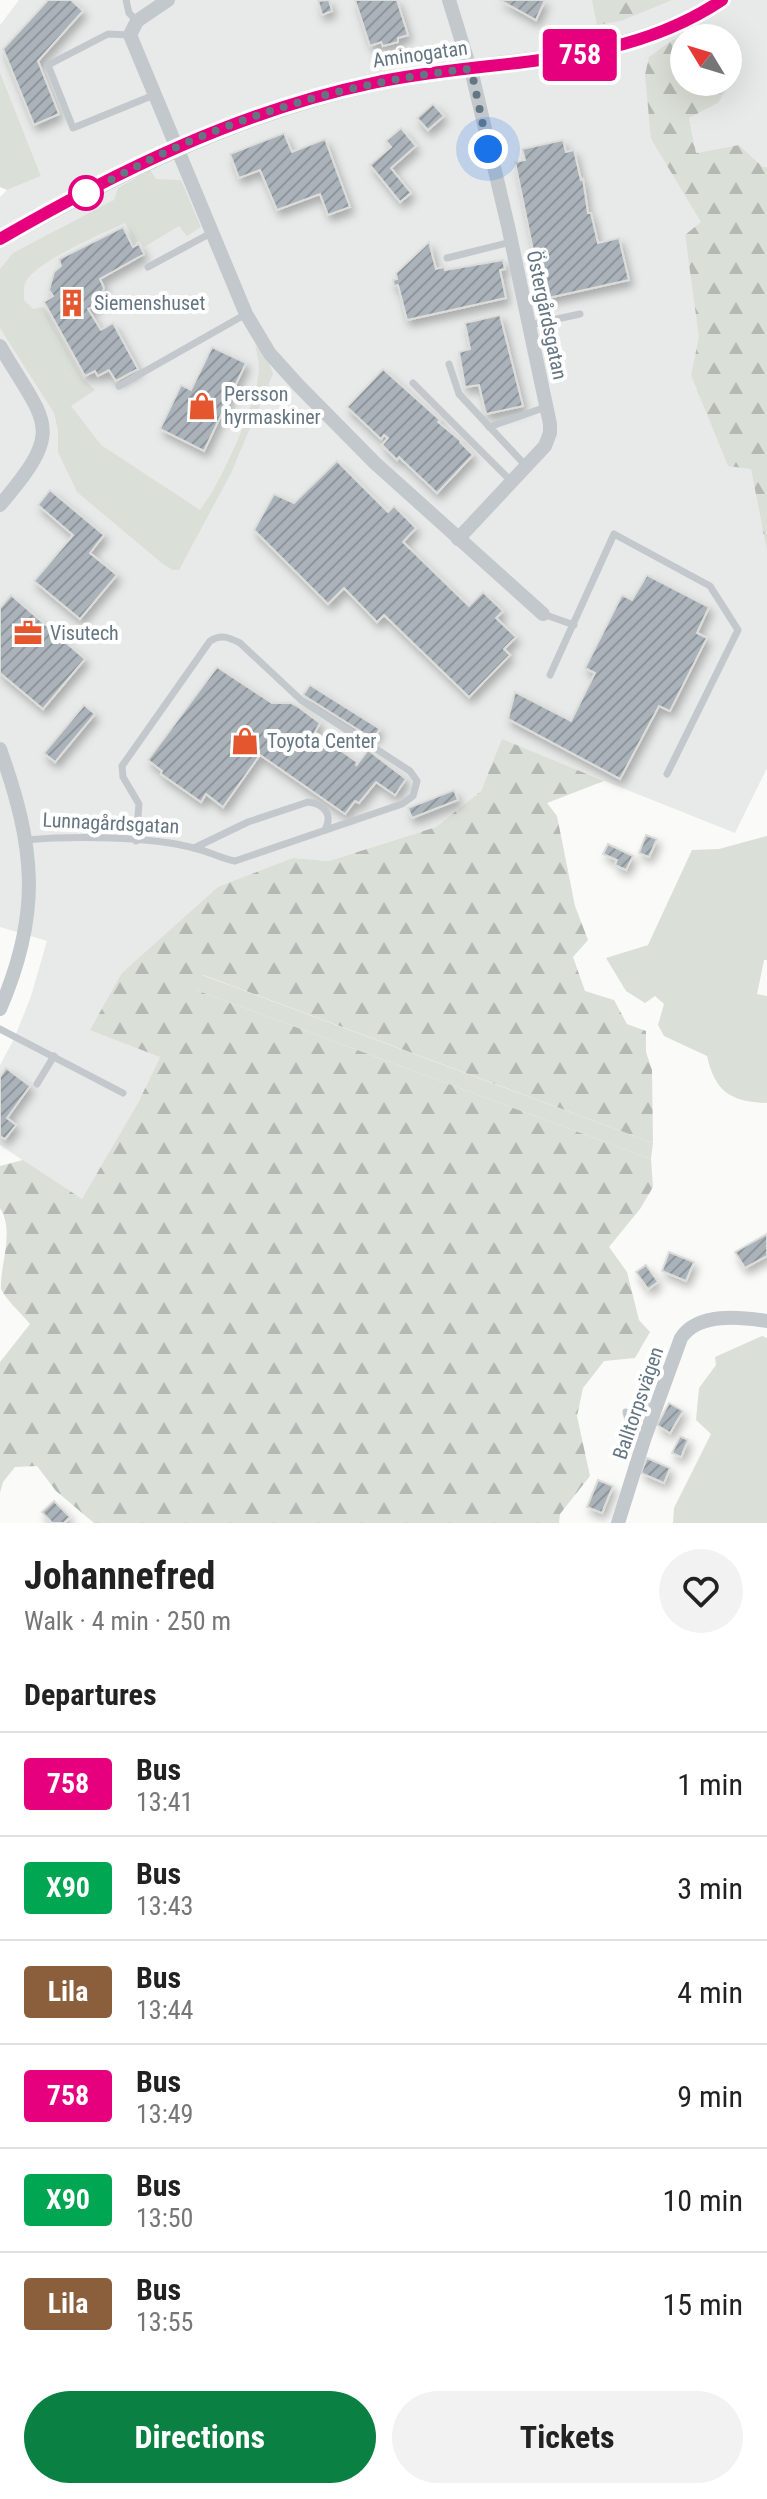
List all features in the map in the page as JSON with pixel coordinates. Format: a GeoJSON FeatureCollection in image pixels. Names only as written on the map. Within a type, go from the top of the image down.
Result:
{"type":"FeatureCollection","features":[{"type":"Feature","properties":{"kind":"street"},"geometry":{"type":"LineString","coordinates":[[168,0],[134,28],[154,95],[211,233],[246,314],[270,354],[375,463],[543,614]]}},
{"type":"Feature","properties":{"kind":"street","name":"Östergårdsgatan"},"geometry":{"type":"LineString","coordinates":[[449,0],[473,78],[512,242],[550,433],[545,446],[458,539]]}},
{"type":"Feature","properties":{"kind":"street","name":"Aminogatan"},"geometry":{"type":"LineString","coordinates":[[0,239],[177,147],[263,113],[376,82],[619,47],[675,28],[722,0]]}},
{"type":"Feature","properties":{"kind":"street"},"geometry":{"type":"LineString","coordinates":[[0,505],[36,460],[43,437],[40,413],[26,385],[2,351]]}},
{"type":"Feature","properties":{"kind":"street","name":"Lunnagårdsgatan"},"geometry":{"type":"LineString","coordinates":[[0,749],[26,840],[30,893],[18,960],[0,1008]]}},
{"type":"Feature","properties":{"kind":"street","name":"Balltorpsvägen"},"geometry":{"type":"LineString","coordinates":[[618,1523],[645,1437],[686,1330],[696,1323],[710,1320],[767,1321]]}},
{"type":"Feature","properties":{"kind":"lane"},"geometry":{"type":"LineString","coordinates":[[126,0],[134,28],[108,34],[48,65],[73,128],[154,95]]}},
{"type":"Feature","properties":{"kind":"lane"},"geometry":{"type":"LineString","coordinates":[[148,267],[211,233]]}},
{"type":"Feature","properties":{"kind":"lane"},"geometry":{"type":"LineString","coordinates":[[447,258],[512,242]]}},
{"type":"Feature","properties":{"kind":"lane"},"geometry":{"type":"LineString","coordinates":[[119,386],[246,314]]}},
{"type":"Feature","properties":{"kind":"lane"},"geometry":{"type":"LineString","coordinates":[[529,325],[580,314]]}},
{"type":"Feature","properties":{"kind":"lane"},"geometry":{"type":"LineString","coordinates":[[449,364],[459,394],[527,466]]}},
{"type":"Feature","properties":{"kind":"lane"},"geometry":{"type":"LineString","coordinates":[[413,383],[511,481]]}},
{"type":"Feature","properties":{"kind":"lane"},"geometry":{"type":"LineString","coordinates":[[489,427],[546,407]]}},
{"type":"Feature","properties":{"kind":"lane"},"geometry":{"type":"LineString","coordinates":[[550,675],[614,534],[710,586],[738,630],[667,774]]}},
{"type":"Feature","properties":{"kind":"lane"},"geometry":{"type":"LineString","coordinates":[[543,614],[574,625]]}},
{"type":"Feature","properties":{"kind":"lane"},"geometry":{"type":"LineString","coordinates":[[136,841],[139,804],[123,777],[122,766],[210,641],[217,636],[240,643],[301,700],[410,771],[417,781],[413,796],[402,804],[325,830]]}},
{"type":"Feature","properties":{"kind":"lane","name":"Lunnagårdsgatan"},"geometry":{"type":"LineString","coordinates":[[26,840],[54,837],[136,841],[194,848],[235,861],[325,830],[329,822],[328,813],[319,804],[308,802],[248,822],[194,848]]}},
{"type":"Feature","properties":{"kind":"lane"},"geometry":{"type":"LineString","coordinates":[[0,1029],[123,1093]]}},
{"type":"Feature","properties":{"kind":"lane"},"geometry":{"type":"LineString","coordinates":[[37,1084],[54,1056]]}},
{"type":"Feature","properties":{"kind":"lane"},"geometry":{"type":"LineString","coordinates":[[626,1412],[630,1427],[645,1437]]}},
{"type":"Feature","properties":{"kind":"shaded area"},"geometry":{"type":"Polygon","coordinates":[[[19,0],[767,0],[767,167],[763,167],[739,145],[696,153],[689,118],[718,103],[722,96],[742,96],[742,24],[670,24],[670,46],[651,139],[702,222],[685,235],[700,337],[691,375],[751,469],[767,552],[767,768],[735,833],[502,740],[481,791],[436,827],[329,861],[292,858],[147,953],[122,973],[160,1057],[139,1101],[82,1200],[0,1145],[0,1065],[31,996],[47,941],[0,927],[0,197],[7,190],[41,176],[0,72],[0,25],[19,0]]]}},
{"type":"Feature","properties":{"kind":"green space"},"geometry":{"type":"Polygon","coordinates":[[[592,0],[672,0],[621,21],[597,25],[592,0]]]}},
{"type":"Feature","properties":{"kind":"green space"},"geometry":{"type":"Polygon","coordinates":[[[670,42],[670,96],[722,96],[718,103],[689,118],[696,153],[739,145],[763,167],[767,167],[767,552],[751,469],[728,466],[691,375],[699,337],[685,235],[701,222],[651,139],[645,75],[649,57],[670,42]]]}},
{"type":"Feature","properties":{"kind":"green space"},"geometry":{"type":"Polygon","coordinates":[[[0,72],[41,176],[7,190],[0,187],[0,72]]]}},
{"type":"Feature","properties":{"kind":"green space"},"geometry":{"type":"Polygon","coordinates":[[[150,170],[156,179],[181,180],[201,227],[187,236],[179,226],[144,247],[139,241],[135,242],[125,223],[71,248],[33,273],[26,281],[24,300],[33,309],[43,307],[82,378],[95,390],[71,406],[101,445],[200,510],[227,463],[252,402],[259,370],[255,345],[267,357],[273,374],[231,473],[179,570],[163,564],[77,492],[58,452],[54,413],[0,328],[0,269],[13,253],[114,200],[118,188],[150,170]]]}},
{"type":"Feature","properties":{"kind":"green space"},"geometry":{"type":"Polygon","coordinates":[[[502,739],[604,781],[547,803],[557,816],[575,906],[588,940],[573,957],[585,991],[614,1000],[627,1024],[646,1031],[646,1052],[652,1070],[653,1143],[203,975],[196,990],[651,1159],[653,1187],[640,1209],[609,1247],[627,1272],[639,1320],[650,1332],[635,1358],[604,1361],[583,1388],[577,1416],[590,1476],[560,1514],[559,1523],[94,1523],[56,1491],[37,1466],[15,1467],[3,1482],[0,1493],[0,1362],[30,1324],[1,1289],[7,1237],[0,1208],[0,1166],[23,1160],[82,1199],[139,1101],[160,1057],[90,1030],[122,973],[218,887],[293,858],[329,861],[436,827],[481,791],[502,739]]]}},
{"type":"Feature","properties":{"kind":"green space"},"geometry":{"type":"Polygon","coordinates":[[[767,836],[767,960],[764,960],[757,994],[767,996],[767,1103],[743,1100],[726,1092],[715,1078],[707,1056],[664,1036],[658,1025],[664,1004],[655,996],[645,1003],[626,991],[606,958],[648,945],[692,850],[719,849],[767,836]]]}},
{"type":"Feature","properties":{"kind":"green space"},"geometry":{"type":"Polygon","coordinates":[[[202,975],[653,1143],[651,1159],[196,990],[202,975]]]}},
{"type":"Feature","properties":{"kind":"green space"},"geometry":{"type":"Polygon","coordinates":[[[762,1336],[767,1338],[767,1523],[673,1523],[674,1508],[711,1434],[696,1420],[699,1388],[716,1365],[715,1357],[762,1336]]]}},
{"type":"Feature","properties":{"kind":"building"},"geometry":{"type":"Polygon","coordinates":[[[48,0],[71,0],[83,11],[38,61],[59,114],[34,125],[3,49],[48,0]]]}},
{"type":"Feature","properties":{"kind":"building"},"geometry":{"type":"Polygon","coordinates":[[[329,0],[332,11],[322,15],[318,1],[329,0]]]}},
{"type":"Feature","properties":{"kind":"building"},"geometry":{"type":"Polygon","coordinates":[[[355,0],[397,0],[408,35],[398,38],[398,42],[383,46],[381,42],[370,46],[355,0]]]}},
{"type":"Feature","properties":{"kind":"building"},"geometry":{"type":"Polygon","coordinates":[[[500,0],[545,0],[536,20],[500,0]]]}},
{"type":"Feature","properties":{"kind":"building"},"geometry":{"type":"Polygon","coordinates":[[[433,104],[444,116],[428,130],[417,118],[433,104]]]}},
{"type":"Feature","properties":{"kind":"building"},"geometry":{"type":"Polygon","coordinates":[[[401,128],[416,146],[391,168],[411,193],[400,202],[370,165],[391,147],[386,141],[401,128]]]}},
{"type":"Feature","properties":{"kind":"building"},"geometry":{"type":"Polygon","coordinates":[[[284,133],[292,152],[325,139],[350,207],[328,215],[320,194],[277,210],[260,170],[239,178],[230,154],[284,133]]]}},
{"type":"Feature","properties":{"kind":"building"},"geometry":{"type":"Polygon","coordinates":[[[563,140],[566,152],[574,150],[598,243],[619,238],[629,280],[548,298],[539,259],[535,260],[515,162],[525,160],[522,149],[563,140]]]}},
{"type":"Feature","properties":{"kind":"building","name":"Siemenshuset"},"geometry":{"type":"Polygon","coordinates":[[[123,227],[133,247],[139,244],[144,254],[100,279],[104,288],[98,304],[88,309],[101,330],[113,323],[138,369],[116,381],[109,370],[98,376],[95,371],[85,376],[44,302],[53,296],[49,290],[54,272],[61,266],[59,259],[123,227]]]}},
{"type":"Feature","properties":{"kind":"building"},"geometry":{"type":"Polygon","coordinates":[[[429,242],[436,269],[503,260],[505,269],[500,270],[506,298],[407,320],[398,285],[394,286],[393,280],[397,279],[396,273],[429,242]]]}},
{"type":"Feature","properties":{"kind":"building"},"geometry":{"type":"Polygon","coordinates":[[[500,315],[523,406],[486,414],[479,385],[465,387],[459,352],[470,349],[465,323],[500,315]]]}},
{"type":"Feature","properties":{"kind":"building"},"geometry":{"type":"Polygon","coordinates":[[[212,347],[246,363],[204,451],[160,429],[181,385],[191,390],[212,347]]]}},
{"type":"Feature","properties":{"kind":"building"},"geometry":{"type":"Polygon","coordinates":[[[383,369],[440,420],[438,422],[473,455],[437,493],[382,445],[388,438],[384,435],[381,439],[347,407],[383,369]]]}},
{"type":"Feature","properties":{"kind":"building"},"geometry":{"type":"Polygon","coordinates":[[[337,461],[388,512],[394,506],[416,528],[403,542],[469,606],[483,592],[503,611],[496,618],[516,637],[504,649],[510,655],[469,697],[384,615],[377,622],[344,588],[328,604],[254,530],[274,494],[294,503],[337,461]]]}},
{"type":"Feature","properties":{"kind":"building"},"geometry":{"type":"Polygon","coordinates":[[[50,490],[104,535],[90,553],[117,575],[80,619],[34,581],[73,535],[38,505],[50,490]]]}},
{"type":"Feature","properties":{"kind":"building"},"geometry":{"type":"Polygon","coordinates":[[[647,575],[709,607],[697,633],[707,638],[670,711],[659,706],[620,779],[508,719],[515,692],[571,721],[595,673],[585,668],[622,595],[632,600],[647,575]]]}},
{"type":"Feature","properties":{"kind":"building","name":"Visutech"},"geometry":{"type":"Polygon","coordinates":[[[11,595],[85,659],[43,709],[0,673],[0,608],[11,595]]]}},
{"type":"Feature","properties":{"kind":"building","name":"Toyota Center"},"geometry":{"type":"Polygon","coordinates":[[[217,667],[272,703],[297,706],[320,723],[315,732],[357,762],[356,766],[368,750],[406,779],[395,795],[376,782],[359,803],[355,801],[345,814],[260,755],[223,807],[206,794],[201,802],[161,774],[162,771],[148,760],[217,667]]]}},
{"type":"Feature","properties":{"kind":"building"},"geometry":{"type":"Polygon","coordinates":[[[310,685],[380,729],[373,739],[303,695],[310,685]]]}},
{"type":"Feature","properties":{"kind":"building"},"geometry":{"type":"Polygon","coordinates":[[[84,705],[95,714],[55,762],[44,753],[84,705]]]}},
{"type":"Feature","properties":{"kind":"building"},"geometry":{"type":"Polygon","coordinates":[[[454,790],[458,800],[412,818],[408,808],[454,790]]]}},
{"type":"Feature","properties":{"kind":"building"},"geometry":{"type":"Polygon","coordinates":[[[646,835],[657,839],[649,857],[639,853],[646,835]]]}},
{"type":"Feature","properties":{"kind":"building"},"geometry":{"type":"Polygon","coordinates":[[[608,844],[633,856],[626,870],[615,865],[617,860],[603,854],[608,844]]]}},
{"type":"Feature","properties":{"kind":"building"},"geometry":{"type":"Polygon","coordinates":[[[6,1068],[30,1086],[7,1118],[16,1125],[5,1139],[0,1136],[0,1077],[6,1068]]]}},
{"type":"Feature","properties":{"kind":"building"},"geometry":{"type":"Polygon","coordinates":[[[767,1234],[767,1256],[745,1268],[735,1252],[767,1234]]]}},
{"type":"Feature","properties":{"kind":"building"},"geometry":{"type":"Polygon","coordinates":[[[669,1252],[694,1262],[686,1281],[662,1271],[669,1252]]]}},
{"type":"Feature","properties":{"kind":"building"},"geometry":{"type":"Polygon","coordinates":[[[646,1265],[658,1282],[648,1289],[636,1272],[646,1265]]]}},
{"type":"Feature","properties":{"kind":"building"},"geometry":{"type":"Polygon","coordinates":[[[641,1400],[650,1403],[646,1415],[637,1412],[641,1400]]]}},
{"type":"Feature","properties":{"kind":"building"},"geometry":{"type":"Polygon","coordinates":[[[669,1403],[683,1411],[670,1433],[657,1425],[669,1403]]]}},
{"type":"Feature","properties":{"kind":"building"},"geometry":{"type":"Polygon","coordinates":[[[680,1436],[688,1440],[681,1457],[672,1453],[680,1436]]]}},
{"type":"Feature","properties":{"kind":"building"},"geometry":{"type":"Polygon","coordinates":[[[647,1458],[670,1468],[664,1483],[641,1473],[647,1458]]]}},
{"type":"Feature","properties":{"kind":"building"},"geometry":{"type":"Polygon","coordinates":[[[598,1480],[613,1486],[602,1513],[587,1507],[598,1480]]]}},
{"type":"Feature","properties":{"kind":"building"},"geometry":{"type":"Polygon","coordinates":[[[54,1501],[70,1517],[64,1523],[52,1523],[42,1512],[54,1501]]]}},
{"type":"Feature","properties":{"kind":"bus line","name":"758"},"geometry":{"type":"LineString","coordinates":[[0,239],[177,147],[276,108],[376,82],[619,47],[675,28],[722,0]]}},
{"type":"Feature","properties":{"kind":"place","name":"Siemenshuset"},"geometry":{"type":"Point","coordinates":[72,303]}},
{"type":"Feature","properties":{"kind":"place","name":"Persson hyrmaskiner"},"geometry":{"type":"Point","coordinates":[202,406]}},
{"type":"Feature","properties":{"kind":"place","name":"Visutech"},"geometry":{"type":"Point","coordinates":[28,633]}},
{"type":"Feature","properties":{"kind":"place","name":"Toyota Center"},"geometry":{"type":"Point","coordinates":[245,741]}},
{"type":"Feature","properties":{"kind":"route"},"geometry":{"type":"LineString","coordinates":[[86,193],[177,147],[276,108],[376,82],[468,69],[473,78],[488,149]]}}]}
